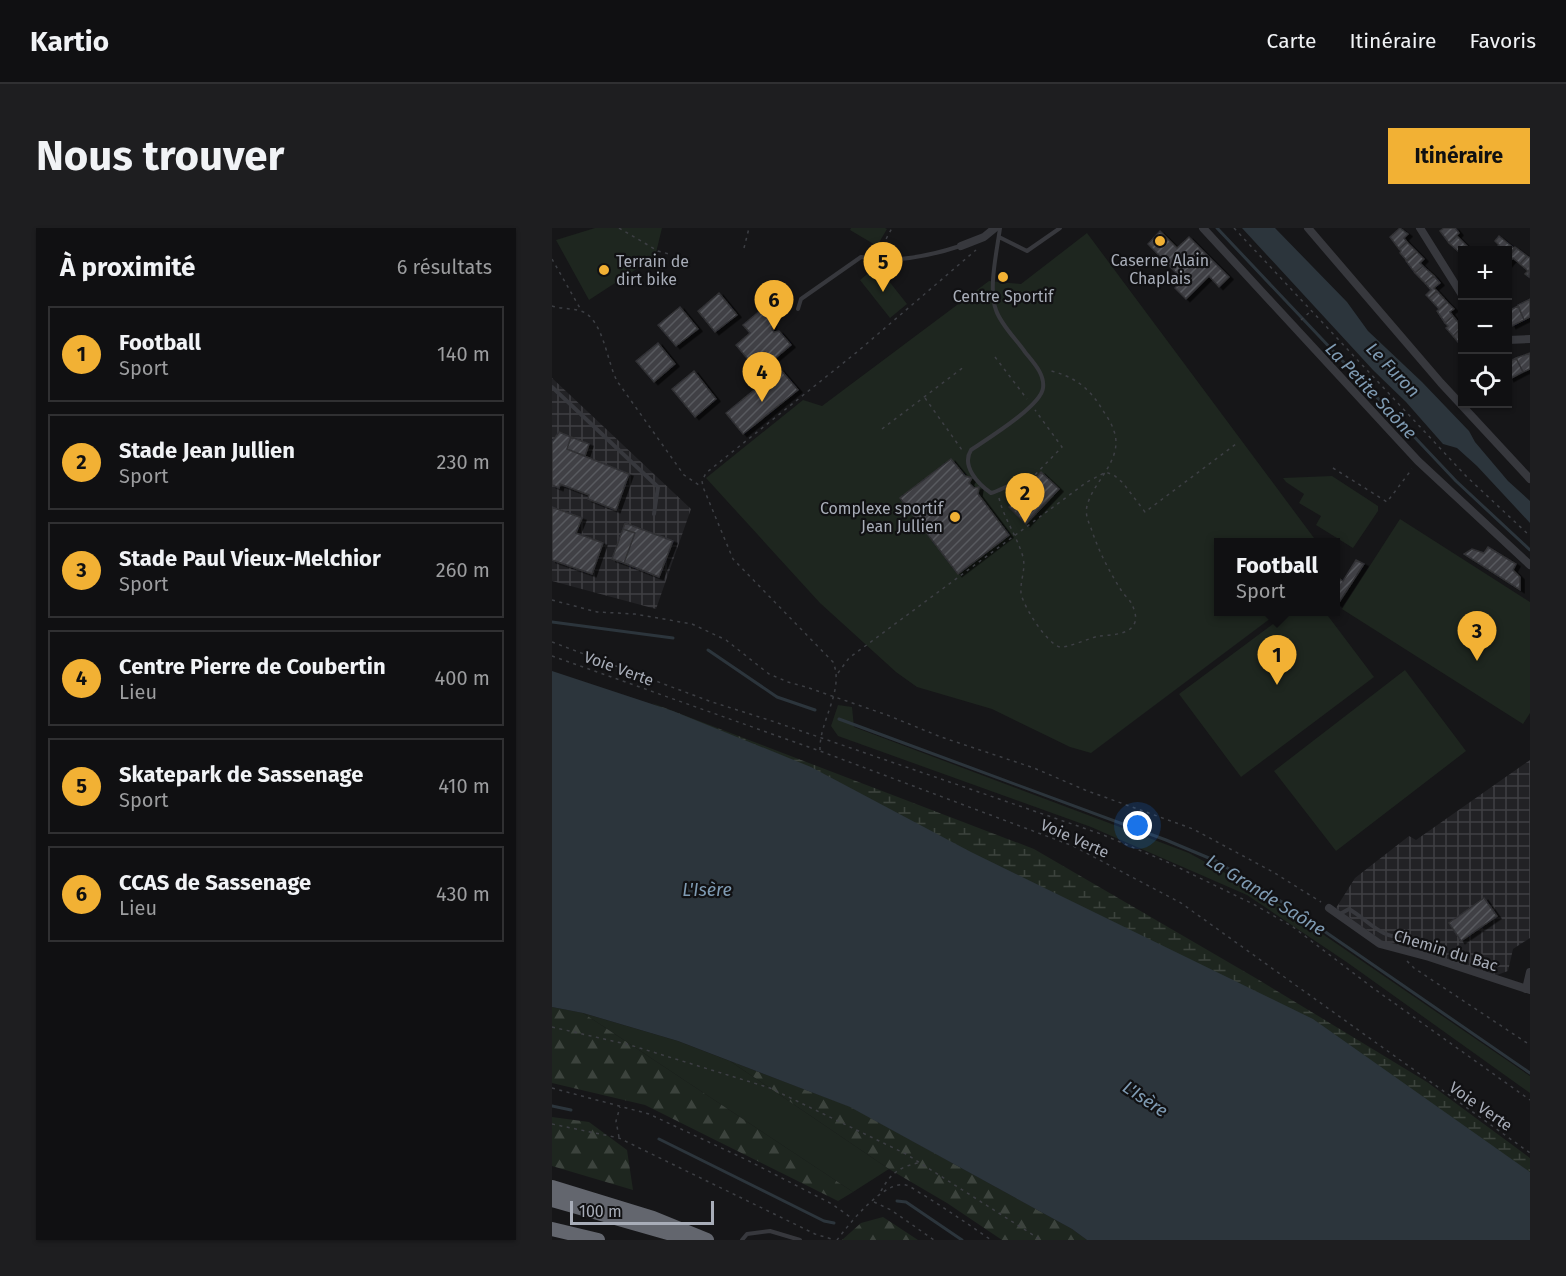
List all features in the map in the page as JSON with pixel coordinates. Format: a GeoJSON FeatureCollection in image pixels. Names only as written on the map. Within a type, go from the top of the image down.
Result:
{"type":"FeatureCollection","features":[{"type":"Feature","properties":{"kind":"highway"},"geometry":{"type":"LineString","coordinates":[[552,1187],[653,1218],[707,1240]]}},
{"type":"Feature","properties":{"kind":"highway"},"geometry":{"type":"LineString","coordinates":[[552,1200],[693,1240]]}},
{"type":"Feature","properties":{"kind":"highway"},"geometry":{"type":"LineString","coordinates":[[552,1228],[598,1240]]}},
{"type":"Feature","properties":{"kind":"street"},"geometry":{"type":"LineString","coordinates":[[961,246],[984,237],[995,228]]}},
{"type":"Feature","properties":{"kind":"street"},"geometry":{"type":"LineString","coordinates":[[1203,228],[1418,461],[1530,565]]}},
{"type":"Feature","properties":{"kind":"street"},"geometry":{"type":"LineString","coordinates":[[1308,228],[1449,392],[1530,479]]}},
{"type":"Feature","properties":{"kind":"street"},"geometry":{"type":"LineString","coordinates":[[1420,228],[1458,289]]}},
{"type":"Feature","properties":{"kind":"street"},"geometry":{"type":"LineString","coordinates":[[1512,340],[1530,339]]}},
{"type":"Feature","properties":{"kind":"street","name":"Chemin du Bac"},"geometry":{"type":"LineString","coordinates":[[1329,908],[1380,944],[1429,957],[1528,989]]}},
{"type":"Feature","properties":{"kind":"street"},"geometry":{"type":"LineString","coordinates":[[1528,989],[1530,972]]}},
{"type":"Feature","properties":{"kind":"lane"},"geometry":{"type":"LineString","coordinates":[[1000,228],[993,292],[995,309],[1038,368],[1043,378],[1043,389],[1032,406],[971,450],[967,457],[968,468],[988,492],[995,492],[1012,484],[1026,485]]}},
{"type":"Feature","properties":{"kind":"lane"},"geometry":{"type":"LineString","coordinates":[[999,237],[1027,251],[1060,228]]}},
{"type":"Feature","properties":{"kind":"lane"},"geometry":{"type":"LineString","coordinates":[[798,309],[801,299],[861,257],[879,259],[915,256],[961,246]]}},
{"type":"Feature","properties":{"kind":"lane"},"geometry":{"type":"LineString","coordinates":[[552,387],[658,487],[654,514]]}},
{"type":"Feature","properties":{"kind":"lane"},"geometry":{"type":"LineString","coordinates":[[1340,915],[1349,909],[1385,935],[1396,938],[1406,937],[1429,957]]}},
{"type":"Feature","properties":{"kind":"lane"},"geometry":{"type":"LineString","coordinates":[[742,1240],[747,1234],[770,1231],[800,1240]]}},
{"type":"Feature","properties":{"kind":"path"},"geometry":{"type":"LineString","coordinates":[[619,228],[658,251],[669,254]]}},
{"type":"Feature","properties":{"kind":"path"},"geometry":{"type":"LineString","coordinates":[[744,248],[749,228]]}},
{"type":"Feature","properties":{"kind":"path"},"geometry":{"type":"LineString","coordinates":[[879,259],[879,250],[892,228]]}},
{"type":"Feature","properties":{"kind":"path"},"geometry":{"type":"LineString","coordinates":[[1234,228],[1467,477],[1530,536]]}},
{"type":"Feature","properties":{"kind":"path"},"geometry":{"type":"LineString","coordinates":[[837,673],[828,656],[733,558],[702,481],[706,472],[857,352],[982,245]]}},
{"type":"Feature","properties":{"kind":"path"},"geometry":{"type":"LineString","coordinates":[[552,259],[582,311]]}},
{"type":"Feature","properties":{"kind":"path"},"geometry":{"type":"LineString","coordinates":[[552,306],[582,311],[595,322],[610,368],[617,381],[684,475],[703,488]]}},
{"type":"Feature","properties":{"kind":"path"},"geometry":{"type":"LineString","coordinates":[[1297,323],[1311,311]]}},
{"type":"Feature","properties":{"kind":"path"},"geometry":{"type":"LineString","coordinates":[[995,357],[1062,447],[1026,485]]}},
{"type":"Feature","properties":{"kind":"path"},"geometry":{"type":"LineString","coordinates":[[882,429],[965,366]]}},
{"type":"Feature","properties":{"kind":"path"},"geometry":{"type":"LineString","coordinates":[[995,492],[1023,560],[1025,570],[1021,592],[1023,600],[1034,620],[1054,645],[1062,647],[1131,628],[1136,618],[1132,605],[1096,542],[1086,508],[1106,472],[1115,449],[1115,434],[1108,418],[1094,397],[1080,382],[1064,374],[1038,368]]}},
{"type":"Feature","properties":{"kind":"path"},"geometry":{"type":"LineString","coordinates":[[924,397],[967,457]]}},
{"type":"Feature","properties":{"kind":"path"},"geometry":{"type":"LineString","coordinates":[[1106,472],[1123,483],[1145,512],[1236,444]]}},
{"type":"Feature","properties":{"kind":"path"},"geometry":{"type":"LineString","coordinates":[[1333,468],[1387,502],[1418,461]]}},
{"type":"Feature","properties":{"kind":"path"},"geometry":{"type":"LineString","coordinates":[[820,751],[820,738],[833,697],[837,673],[849,657],[1087,482],[1106,472]]}},
{"type":"Feature","properties":{"kind":"path"},"geometry":{"type":"LineString","coordinates":[[552,600],[597,612],[636,614],[692,624],[726,640],[769,674],[788,682],[1034,768],[1085,790],[1193,829],[1273,872],[1329,908]]}},
{"type":"Feature","properties":{"kind":"path"},"geometry":{"type":"LineString","coordinates":[[552,642],[709,701],[1101,834],[1165,861],[1255,904],[1293,927],[1373,988],[1530,1100]]}},
{"type":"Feature","properties":{"kind":"path","name":"Voie Verte"},"geometry":{"type":"LineString","coordinates":[[552,656],[820,751],[1073,846],[1181,903],[1530,1153]]}},
{"type":"Feature","properties":{"kind":"path"},"geometry":{"type":"LineString","coordinates":[[1400,950],[1414,968],[1530,1045]]}},
{"type":"Feature","properties":{"kind":"path"},"geometry":{"type":"LineString","coordinates":[[552,1028],[630,1045],[770,1088],[906,1154],[1041,1240]]}},
{"type":"Feature","properties":{"kind":"path"},"geometry":{"type":"LineString","coordinates":[[552,1088],[650,1114],[832,1204],[853,1220]]}},
{"type":"Feature","properties":{"kind":"path"},"geometry":{"type":"LineString","coordinates":[[619,1138],[616,1121],[620,1106]]}},
{"type":"Feature","properties":{"kind":"path"},"geometry":{"type":"LineString","coordinates":[[552,1124],[619,1138],[815,1234],[836,1240],[873,1202],[888,1177],[906,1166],[920,1162]]}},
{"type":"Feature","properties":{"kind":"path"},"geometry":{"type":"LineString","coordinates":[[880,1192],[890,1187],[906,1185],[991,1240]]}},
{"type":"Feature","properties":{"kind":"path"},"geometry":{"type":"LineString","coordinates":[[873,1202],[891,1210],[934,1240]]}},
{"type":"Feature","properties":{"kind":"shaded area"},"geometry":{"type":"Polygon","coordinates":[[[552,378],[691,509],[656,609],[552,581],[552,378]]]}},
{"type":"Feature","properties":{"kind":"shaded area"},"geometry":{"type":"Polygon","coordinates":[[[1530,760],[1530,938],[1513,949],[1508,971],[1494,976],[1385,943],[1336,908],[1355,878],[1409,836],[1416,840],[1530,760]]]}},
{"type":"Feature","properties":{"kind":"green space","name":"Terrain de dirt bike"},"geometry":{"type":"Polygon","coordinates":[[[595,228],[662,228],[655,257],[589,300],[556,240],[595,228]]]}},
{"type":"Feature","properties":{"kind":"green space"},"geometry":{"type":"Polygon","coordinates":[[[851,228],[887,229],[877,246],[850,230],[851,228]]]}},
{"type":"Feature","properties":{"kind":"green space"},"geometry":{"type":"Polygon","coordinates":[[[1087,233],[1314,538],[1214,538],[1214,616],[1274,616],[1091,753],[1070,747],[992,709],[917,687],[896,672],[820,603],[706,478],[803,400],[822,406],[989,281],[1021,284],[1087,233]]]}},
{"type":"Feature","properties":{"kind":"green space"},"geometry":{"type":"Polygon","coordinates":[[[877,266],[907,304],[890,318],[860,280],[877,266]]]}},
{"type":"Feature","properties":{"kind":"green space"},"geometry":{"type":"Polygon","coordinates":[[[1332,476],[1378,506],[1378,511],[1353,548],[1316,525],[1321,516],[1299,503],[1304,494],[1283,478],[1332,476]]]}},
{"type":"Feature","properties":{"kind":"green space"},"geometry":{"type":"Polygon","coordinates":[[[1400,519],[1530,602],[1530,713],[1523,724],[1342,609],[1400,519]]]}},
{"type":"Feature","properties":{"kind":"green space"},"geometry":{"type":"Polygon","coordinates":[[[1284,616],[1328,616],[1374,677],[1241,777],[1179,694],[1284,616]]]}},
{"type":"Feature","properties":{"kind":"green space"},"geometry":{"type":"Polygon","coordinates":[[[1405,670],[1466,751],[1336,851],[1274,771],[1405,670]]]}},
{"type":"Feature","properties":{"kind":"green space"},"geometry":{"type":"Polygon","coordinates":[[[652,703],[1034,849],[1259,980],[1427,1082],[1530,1158],[1530,1186],[854,806],[652,703]]]}},
{"type":"Feature","properties":{"kind":"green space"},"geometry":{"type":"Polygon","coordinates":[[[838,705],[852,707],[854,727],[1189,853],[1267,896],[1530,1076],[1530,1093],[1348,963],[1247,895],[1091,827],[838,736],[831,726],[838,705]]]}},
{"type":"Feature","properties":{"kind":"green space"},"geometry":{"type":"Polygon","coordinates":[[[552,1007],[583,1013],[853,1192],[838,1201],[645,1105],[552,1083],[552,1007]]]}},
{"type":"Feature","properties":{"kind":"green space"},"geometry":{"type":"Polygon","coordinates":[[[583,1013],[678,1041],[730,1061],[889,1169],[853,1192],[583,1013]]]}},
{"type":"Feature","properties":{"kind":"green space"},"geometry":{"type":"Polygon","coordinates":[[[730,1061],[851,1107],[1072,1229],[1087,1240],[1002,1240],[947,1203],[889,1169],[730,1061]]]}},
{"type":"Feature","properties":{"kind":"green space"},"geometry":{"type":"Polygon","coordinates":[[[552,1117],[589,1122],[627,1150],[633,1190],[552,1166],[552,1117]]]}},
{"type":"Feature","properties":{"kind":"green space"},"geometry":{"type":"Polygon","coordinates":[[[883,1217],[918,1240],[842,1240],[861,1223],[883,1217]]]}},
{"type":"Feature","properties":{"kind":"water","name":"Le Furon"},"geometry":{"type":"Polygon","coordinates":[[[1242,228],[1275,228],[1347,302],[1368,331],[1469,431],[1475,442],[1508,481],[1530,501],[1530,523],[1477,466],[1457,448],[1443,444],[1242,228]]]}},
{"type":"Feature","properties":{"kind":"water","name":"L'Isère"},"geometry":{"type":"Polygon","coordinates":[[[552,671],[673,711],[811,767],[971,852],[1313,1019],[1530,1172],[1530,1240],[1087,1240],[1072,1229],[850,1107],[678,1041],[583,1013],[552,1007],[552,671]]]}},
{"type":"Feature","properties":{"kind":"building"},"geometry":{"type":"Polygon","coordinates":[[[1400,228],[1408,234],[1404,238],[1407,242],[1399,249],[1390,237],[1400,228]]]}},
{"type":"Feature","properties":{"kind":"building"},"geometry":{"type":"Polygon","coordinates":[[[1444,228],[1455,228],[1459,233],[1449,243],[1440,231],[1444,228]]]}},
{"type":"Feature","properties":{"kind":"building"},"geometry":{"type":"Polygon","coordinates":[[[1160,231],[1177,248],[1189,237],[1229,277],[1219,287],[1209,276],[1186,299],[1175,288],[1183,280],[1148,244],[1160,231]]]}},
{"type":"Feature","properties":{"kind":"building"},"geometry":{"type":"Polygon","coordinates":[[[1457,236],[1467,246],[1458,246],[1458,251],[1449,243],[1457,236]]]}},
{"type":"Feature","properties":{"kind":"building"},"geometry":{"type":"Polygon","coordinates":[[[1499,236],[1511,246],[1498,246],[1495,241],[1499,236]]]}},
{"type":"Feature","properties":{"kind":"building"},"geometry":{"type":"Polygon","coordinates":[[[1407,242],[1417,252],[1407,261],[1399,249],[1407,242]]]}},
{"type":"Feature","properties":{"kind":"building"},"geometry":{"type":"Polygon","coordinates":[[[1515,247],[1527,256],[1520,264],[1512,259],[1512,251],[1515,247]]]}},
{"type":"Feature","properties":{"kind":"building"},"geometry":{"type":"Polygon","coordinates":[[[1417,252],[1424,259],[1420,263],[1423,266],[1415,273],[1406,261],[1417,252]]]}},
{"type":"Feature","properties":{"kind":"building"},"geometry":{"type":"Polygon","coordinates":[[[1527,256],[1530,258],[1529,277],[1525,274],[1528,271],[1520,264],[1527,256]]]}},
{"type":"Feature","properties":{"kind":"building"},"geometry":{"type":"Polygon","coordinates":[[[1423,266],[1434,276],[1425,283],[1415,273],[1423,266]]]}},
{"type":"Feature","properties":{"kind":"building"},"geometry":{"type":"Polygon","coordinates":[[[1434,276],[1440,283],[1434,288],[1437,291],[1429,298],[1426,295],[1431,290],[1425,283],[1434,276]]]}},
{"type":"Feature","properties":{"kind":"building"},"geometry":{"type":"Polygon","coordinates":[[[1437,291],[1447,302],[1439,309],[1429,298],[1437,291]]]}},
{"type":"Feature","properties":{"kind":"building"},"geometry":{"type":"Polygon","coordinates":[[[719,293],[737,315],[715,332],[698,311],[719,293]]]}},
{"type":"Feature","properties":{"kind":"building"},"geometry":{"type":"Polygon","coordinates":[[[1530,299],[1530,317],[1524,320],[1518,305],[1530,299]]]}},
{"type":"Feature","properties":{"kind":"building"},"geometry":{"type":"Polygon","coordinates":[[[1447,302],[1454,309],[1450,312],[1453,316],[1445,323],[1437,311],[1447,302]]]}},
{"type":"Feature","properties":{"kind":"building"},"geometry":{"type":"Polygon","coordinates":[[[1518,306],[1524,320],[1512,326],[1512,309],[1518,306]]]}},
{"type":"Feature","properties":{"kind":"building"},"geometry":{"type":"Polygon","coordinates":[[[680,307],[698,329],[676,346],[658,325],[680,307]]]}},
{"type":"Feature","properties":{"kind":"building"},"geometry":{"type":"Polygon","coordinates":[[[762,309],[773,324],[774,332],[779,331],[791,345],[772,361],[765,352],[751,363],[736,345],[750,333],[743,325],[762,309]]]}},
{"type":"Feature","properties":{"kind":"building"},"geometry":{"type":"Polygon","coordinates":[[[1453,316],[1458,322],[1458,331],[1453,336],[1446,328],[1448,326],[1445,323],[1453,316]]]}},
{"type":"Feature","properties":{"kind":"building"},"geometry":{"type":"Polygon","coordinates":[[[1458,331],[1458,342],[1453,336],[1458,331]]]}},
{"type":"Feature","properties":{"kind":"building"},"geometry":{"type":"Polygon","coordinates":[[[658,343],[675,364],[654,382],[636,361],[658,343]]]}},
{"type":"Feature","properties":{"kind":"building"},"geometry":{"type":"Polygon","coordinates":[[[1530,353],[1530,369],[1523,372],[1516,358],[1530,353]]]}},
{"type":"Feature","properties":{"kind":"building"},"geometry":{"type":"Polygon","coordinates":[[[1516,358],[1523,372],[1512,378],[1512,360],[1516,358]]]}},
{"type":"Feature","properties":{"kind":"building"},"geometry":{"type":"Polygon","coordinates":[[[780,369],[798,390],[743,434],[726,413],[780,369]]]}},
{"type":"Feature","properties":{"kind":"building"},"geometry":{"type":"Polygon","coordinates":[[[694,371],[716,399],[695,417],[672,389],[694,371]]]}},
{"type":"Feature","properties":{"kind":"building"},"geometry":{"type":"Polygon","coordinates":[[[559,432],[571,437],[567,449],[629,474],[616,510],[588,499],[589,495],[560,484],[559,488],[552,485],[552,442],[559,432]]]}},
{"type":"Feature","properties":{"kind":"building"},"geometry":{"type":"Polygon","coordinates":[[[571,437],[589,444],[585,456],[567,449],[571,437]]]}},
{"type":"Feature","properties":{"kind":"building","name":"Complexe sportif Jean Jullien"},"geometry":{"type":"Polygon","coordinates":[[[951,459],[965,476],[972,478],[969,483],[974,488],[979,487],[978,494],[1009,535],[958,574],[900,498],[951,459]]]}},
{"type":"Feature","properties":{"kind":"building"},"geometry":{"type":"Polygon","coordinates":[[[1041,472],[1059,489],[1026,524],[1009,507],[1041,472]]]}},
{"type":"Feature","properties":{"kind":"building"},"geometry":{"type":"Polygon","coordinates":[[[552,507],[582,518],[576,533],[603,543],[592,574],[552,560],[552,507]]]}},
{"type":"Feature","properties":{"kind":"building"},"geometry":{"type":"Polygon","coordinates":[[[625,523],[673,541],[659,577],[624,563],[635,533],[623,529],[625,523]]]}},
{"type":"Feature","properties":{"kind":"building"},"geometry":{"type":"Polygon","coordinates":[[[623,529],[635,533],[624,563],[612,559],[623,529]]]}},
{"type":"Feature","properties":{"kind":"building"},"geometry":{"type":"Polygon","coordinates":[[[1488,547],[1516,564],[1513,570],[1520,577],[1520,590],[1464,554],[1472,549],[1484,553],[1488,547]]]}},
{"type":"Feature","properties":{"kind":"building"},"geometry":{"type":"Polygon","coordinates":[[[1356,560],[1364,564],[1340,601],[1340,579],[1343,581],[1356,560]]]}},
{"type":"Feature","properties":{"kind":"building"},"geometry":{"type":"Polygon","coordinates":[[[1484,898],[1497,916],[1461,941],[1449,923],[1484,898]]]}},
{"type":"Feature","properties":{"kind":"waterway","name":"La Petite Saône"},"geometry":{"type":"LineString","coordinates":[[1217,228],[1456,481],[1530,550]]}},
{"type":"Feature","properties":{"kind":"waterway","name":"La Grande Saône"},"geometry":{"type":"LineString","coordinates":[[552,622],[673,638]]}},
{"type":"Feature","properties":{"kind":"waterway","name":"La Grande Saône"},"geometry":{"type":"LineString","coordinates":[[708,650],[777,697],[815,710]]}},
{"type":"Feature","properties":{"kind":"waterway","name":"La Grande Saône"},"geometry":{"type":"LineString","coordinates":[[839,719],[1166,840],[1216,861],[1282,902],[1530,1073]]}},
{"type":"Feature","properties":{"kind":"waterway"},"geometry":{"type":"LineString","coordinates":[[552,1106],[571,1110]]}},
{"type":"Feature","properties":{"kind":"waterway"},"geometry":{"type":"LineString","coordinates":[[659,1139],[824,1221],[834,1223]]}},
{"type":"Feature","properties":{"kind":"waterway"},"geometry":{"type":"LineString","coordinates":[[897,1201],[906,1202],[962,1240]]}},
{"type":"Feature","properties":{"kind":"place","name":"Caserne Alain Chaplais"},"geometry":{"type":"Point","coordinates":[1160,241]}},
{"type":"Feature","properties":{"kind":"place","name":"Terrain de dirt bike"},"geometry":{"type":"Point","coordinates":[604,270]}},
{"type":"Feature","properties":{"kind":"place","name":"Centre Sportif"},"geometry":{"type":"Point","coordinates":[1003,277]}},
{"type":"Feature","properties":{"kind":"place","name":"Skatepark de Sassenage"},"geometry":{"type":"Point","coordinates":[883,292]}},
{"type":"Feature","properties":{"kind":"place","name":"CCAS de Sassenage"},"geometry":{"type":"Point","coordinates":[774,330]}},
{"type":"Feature","properties":{"kind":"place","name":"Centre Pierre de Coubertin"},"geometry":{"type":"Point","coordinates":[762,402]}},
{"type":"Feature","properties":{"kind":"place","name":"Complexe sportif Jean Jullien"},"geometry":{"type":"Point","coordinates":[955,517]}},
{"type":"Feature","properties":{"kind":"place","name":"Stade Jean Jullien"},"geometry":{"type":"Point","coordinates":[1025,523]}},
{"type":"Feature","properties":{"kind":"place","name":"Stade Paul Vieux-Melchior"},"geometry":{"type":"Point","coordinates":[1477,661]}},
{"type":"Feature","properties":{"kind":"place","name":"Football"},"geometry":{"type":"Point","coordinates":[1277,685]}}]}
